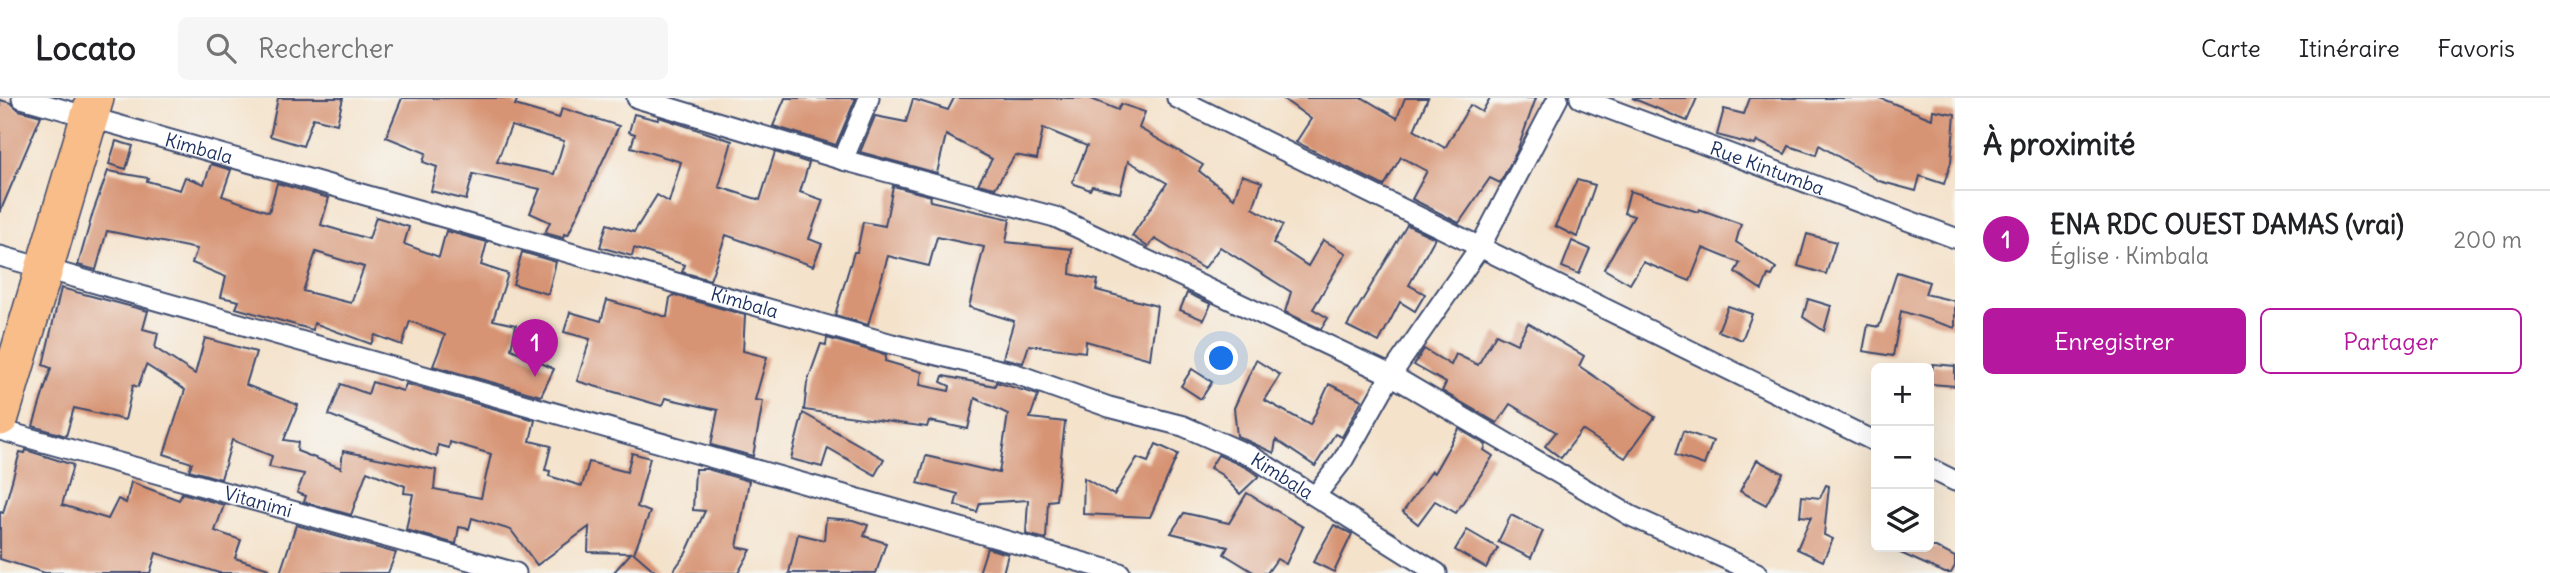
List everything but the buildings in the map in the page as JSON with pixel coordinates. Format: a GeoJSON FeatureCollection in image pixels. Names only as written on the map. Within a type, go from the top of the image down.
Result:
{"type":"FeatureCollection","features":[{"type":"Feature","properties":{"kind":"highway"},"geometry":{"type":"LineString","coordinates":[[0,417],[93,108]]}},
{"type":"Feature","properties":{"kind":"street","name":"Kimbala"},"geometry":{"type":"LineString","coordinates":[[22,98],[93,108],[879,341],[1016,374],[1109,407],[1183,426],[1251,456],[1437,573]]}},
{"type":"Feature","properties":{"kind":"street"},"geometry":{"type":"LineString","coordinates":[[637,98],[843,160],[1055,217],[1391,375],[1631,516],[1757,573]]}},
{"type":"Feature","properties":{"kind":"street"},"geometry":{"type":"LineString","coordinates":[[843,160],[869,98]]}},
{"type":"Feature","properties":{"kind":"street"},"geometry":{"type":"LineString","coordinates":[[1177,98],[1871,440]]}},
{"type":"Feature","properties":{"kind":"street"},"geometry":{"type":"LineString","coordinates":[[1316,495],[1343,460],[1391,375],[1480,247],[1558,98]]}},
{"type":"Feature","properties":{"kind":"street","name":"Rue Kintumba"},"geometry":{"type":"LineString","coordinates":[[1580,98],[1955,238]]}},
{"type":"Feature","properties":{"kind":"street"},"geometry":{"type":"LineString","coordinates":[[0,256],[1120,573]]}},
{"type":"Feature","properties":{"kind":"street","name":"Vitanimi"},"geometry":{"type":"LineString","coordinates":[[0,430],[516,573]]}},
{"type":"Feature","properties":{"kind":"street"},"geometry":{"type":"LineString","coordinates":[[1934,470],[1955,481]]}},
{"type":"Feature","properties":{"kind":"place","name":"ENA RDC OUEST DAMAS (vrai)"},"geometry":{"type":"Point","coordinates":[535,377]}}]}
